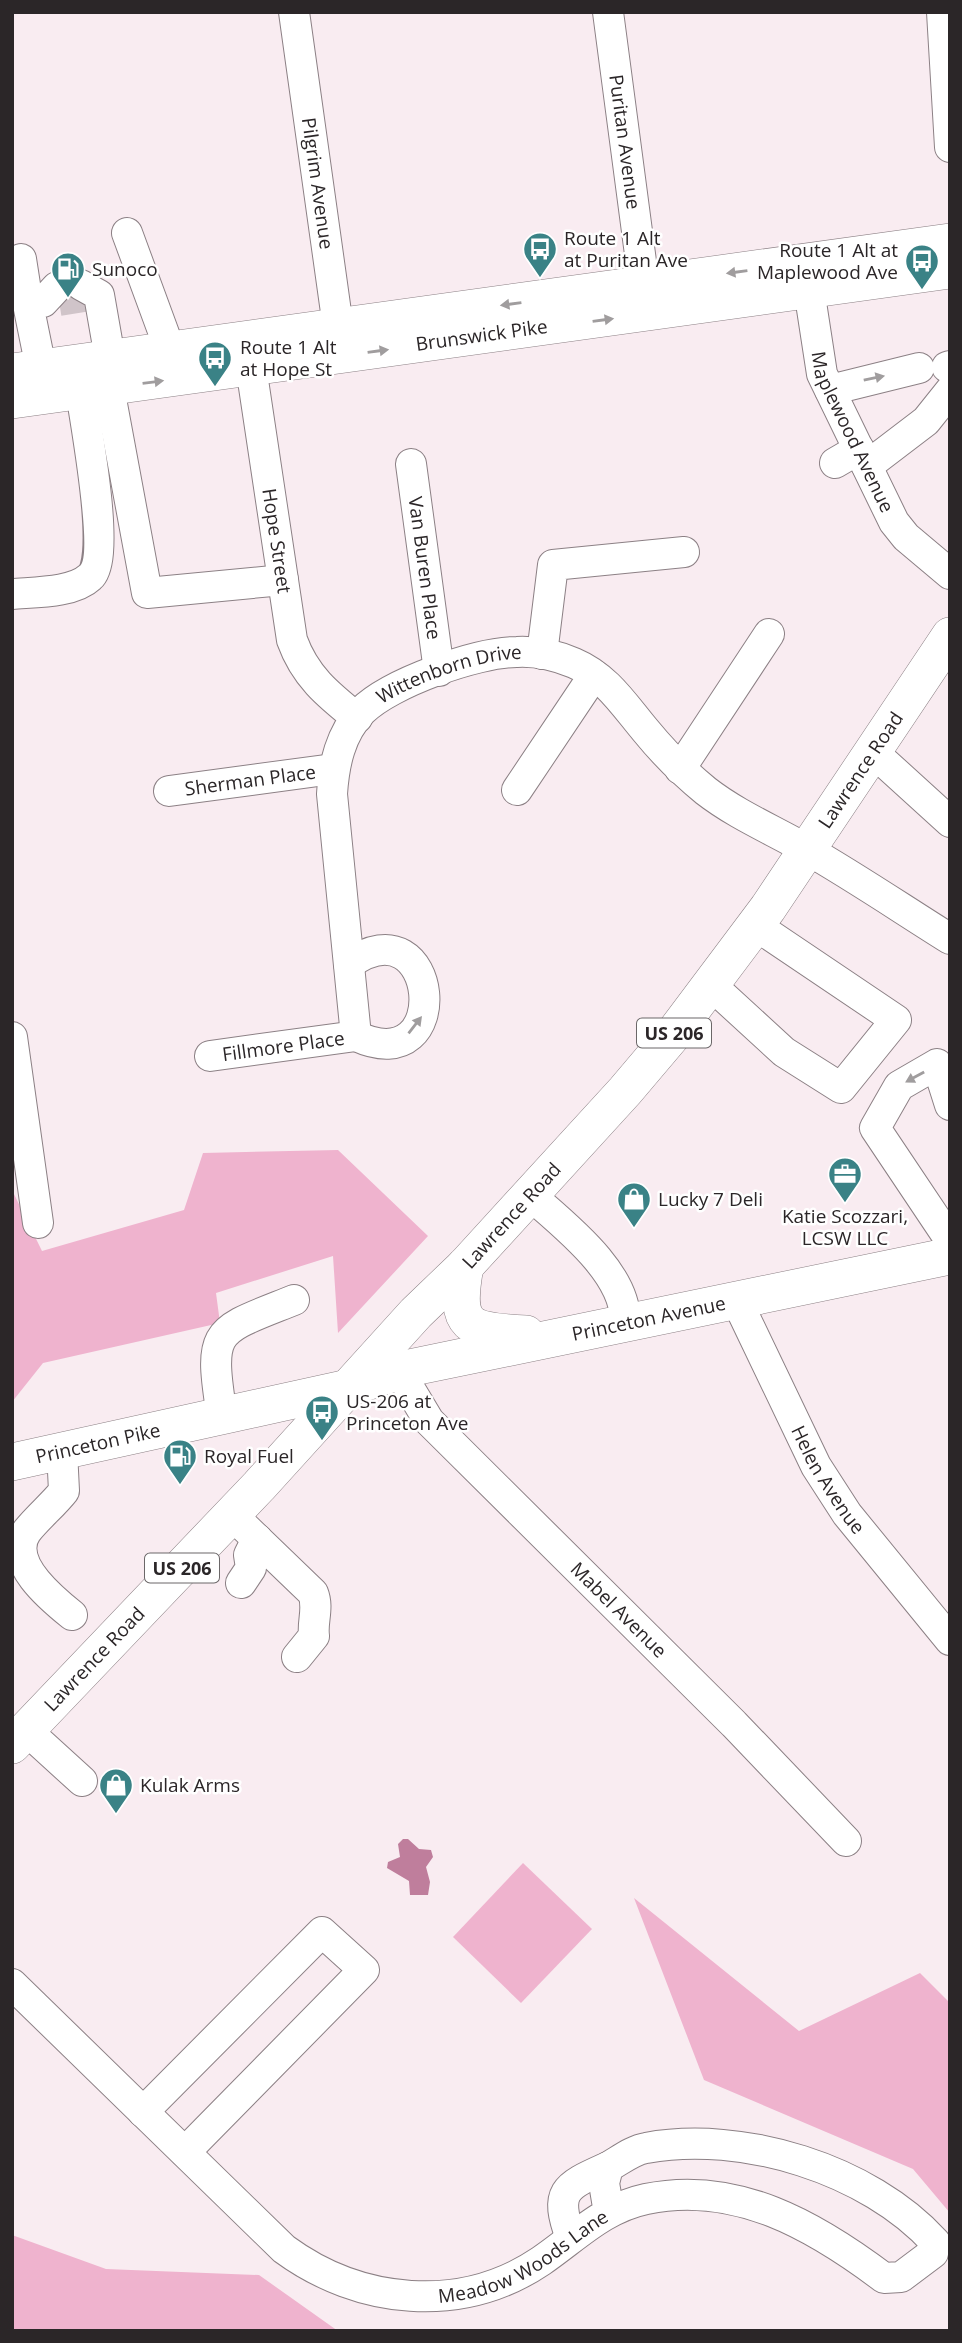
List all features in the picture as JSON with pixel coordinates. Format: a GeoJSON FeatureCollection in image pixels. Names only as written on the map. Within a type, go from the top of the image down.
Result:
{"type":"FeatureCollection","features":[{"type":"Feature","properties":{"kind":"main road","name":"Brunswick Pike"},"geometry":{"type":"LineString","coordinates":[[807,277],[950,242]]}},
{"type":"Feature","properties":{"kind":"main road","name":"Brunswick Pike"},"geometry":{"type":"LineString","coordinates":[[12,400],[100,379],[249,354],[807,277],[950,270]]}},
{"type":"Feature","properties":{"kind":"main road","name":"Brunswick Pike"},"geometry":{"type":"LineString","coordinates":[[27,370],[100,379],[170,350],[249,354]]}},
{"type":"Feature","properties":{"kind":"main road","name":"Lawrence Road"},"geometry":{"type":"LineString","coordinates":[[19,1737],[245,1527],[348,1388],[416,1313],[465,1266],[625,1091],[711,985],[755,925],[950,636]]}},
{"type":"Feature","properties":{"kind":"main road","name":"Princeton Avenue"},"geometry":{"type":"LineString","coordinates":[[348,1388],[399,1371],[950,1256]]}},
{"type":"Feature","properties":{"kind":"main road"},"geometry":{"type":"LineString","coordinates":[[465,1266],[459,1303],[467,1320],[475,1326],[500,1333],[562,1336]]}},
{"type":"Feature","properties":{"kind":"main road","name":"Princeton Pike"},"geometry":{"type":"LineString","coordinates":[[12,1462],[348,1388]]}},
{"type":"Feature","properties":{"kind":"street","name":"Pilgrim Avenue"},"geometry":{"type":"LineString","coordinates":[[294,12],[340,342]]}},
{"type":"Feature","properties":{"kind":"street","name":"Puritan Avenue"},"geometry":{"type":"LineString","coordinates":[[608,12],[647,299]]}},
{"type":"Feature","properties":{"kind":"street"},"geometry":{"type":"LineString","coordinates":[[945,23],[950,147]]}},
{"type":"Feature","properties":{"kind":"street"},"geometry":{"type":"LineString","coordinates":[[127,233],[170,350]]}},
{"type":"Feature","properties":{"kind":"street"},"geometry":{"type":"LineString","coordinates":[[21,259],[67,300],[100,379],[147,593],[283,580]]}},
{"type":"Feature","properties":{"kind":"street","name":"Maplewood Avenue"},"geometry":{"type":"LineString","coordinates":[[807,277],[820,367],[853,459],[906,537],[950,574]]}},
{"type":"Feature","properties":{"kind":"street"},"geometry":{"type":"LineString","coordinates":[[67,300],[147,286]]}},
{"type":"Feature","properties":{"kind":"street"},"geometry":{"type":"LineString","coordinates":[[27,370],[67,300]]}},
{"type":"Feature","properties":{"kind":"street","name":"Hope Street"},"geometry":{"type":"LineString","coordinates":[[249,354],[292,640],[300,661],[313,681],[357,718]]}},
{"type":"Feature","properties":{"kind":"street"},"geometry":{"type":"LineString","coordinates":[[830,390],[941,373],[926,421],[853,459]]}},
{"type":"Feature","properties":{"kind":"street"},"geometry":{"type":"LineString","coordinates":[[12,594],[81,583],[93,576],[99,559],[100,379]]}},
{"type":"Feature","properties":{"kind":"street","name":"Van Buren Place"},"geometry":{"type":"LineString","coordinates":[[411,464],[439,671]]}},
{"type":"Feature","properties":{"kind":"street"},"geometry":{"type":"LineString","coordinates":[[542,654],[553,565],[684,552]]}},
{"type":"Feature","properties":{"kind":"street"},"geometry":{"type":"LineString","coordinates":[[680,769],[769,634]]}},
{"type":"Feature","properties":{"kind":"street","name":"Wittenborn Drive"},"geometry":{"type":"LineString","coordinates":[[356,1036],[332,794],[334,769],[345,735],[357,718],[379,697],[397,686],[492,655],[542,654],[574,663],[594,675],[618,695],[680,769],[744,817],[807,850],[950,939]]}},
{"type":"Feature","properties":{"kind":"street"},"geometry":{"type":"LineString","coordinates":[[517,790],[594,675]]}},
{"type":"Feature","properties":{"kind":"street"},"geometry":{"type":"LineString","coordinates":[[873,752],[950,822]]}},
{"type":"Feature","properties":{"kind":"street","name":"Sherman Place"},"geometry":{"type":"LineString","coordinates":[[169,791],[334,769]]}},
{"type":"Feature","properties":{"kind":"street"},"geometry":{"type":"LineString","coordinates":[[711,985],[784,1052],[841,1088],[896,1020],[755,925]]}},
{"type":"Feature","properties":{"kind":"street"},"geometry":{"type":"LineString","coordinates":[[349,964],[373,952],[395,954],[414,965],[426,989],[422,1019],[412,1032],[399,1040],[383,1044],[356,1036]]}},
{"type":"Feature","properties":{"kind":"street","name":"Fillmore Place"},"geometry":{"type":"LineString","coordinates":[[210,1056],[356,1036]]}},
{"type":"Feature","properties":{"kind":"street"},"geometry":{"type":"LineString","coordinates":[[12,1037],[38,1223]]}},
{"type":"Feature","properties":{"kind":"street"},"geometry":{"type":"LineString","coordinates":[[950,1105],[937,1064],[899,1086],[875,1128],[950,1240]]}},
{"type":"Feature","properties":{"kind":"street"},"geometry":{"type":"LineString","coordinates":[[530,1195],[584,1242],[621,1296],[625,1323]]}},
{"type":"Feature","properties":{"kind":"street","name":"Helen Avenue"},"geometry":{"type":"LineString","coordinates":[[736,1299],[816,1466],[847,1514],[950,1640]]}},
{"type":"Feature","properties":{"kind":"street"},"geometry":{"type":"LineString","coordinates":[[222,1416],[215,1353],[223,1334],[234,1324],[293,1300]]}},
{"type":"Feature","properties":{"kind":"street","name":"Mabel Avenue"},"geometry":{"type":"LineString","coordinates":[[399,1371],[429,1421],[734,1724],[846,1841]]}},
{"type":"Feature","properties":{"kind":"street"},"geometry":{"type":"LineString","coordinates":[[62,1451],[64,1491],[26,1532],[23,1552],[24,1563],[32,1575],[54,1601],[72,1615]]}},
{"type":"Feature","properties":{"kind":"street"},"geometry":{"type":"LineString","coordinates":[[241,1583],[251,1568],[245,1527]]}},
{"type":"Feature","properties":{"kind":"street"},"geometry":{"type":"LineString","coordinates":[[245,1527],[313,1593],[316,1601],[312,1619],[314,1636],[297,1657]]}},
{"type":"Feature","properties":{"kind":"street"},"geometry":{"type":"LineString","coordinates":[[19,1737],[82,1781]]}},
{"type":"Feature","properties":{"kind":"street"},"geometry":{"type":"LineString","coordinates":[[143,2112],[323,1932],[364,1970],[185,2152]]}},
{"type":"Feature","properties":{"kind":"street","name":"Meadow Woods Lane"},"geometry":{"type":"LineString","coordinates":[[12,1984],[294,2257],[323,2275],[355,2287],[388,2295],[445,2296],[478,2290],[531,2267],[610,2213],[644,2200],[674,2195],[738,2201],[776,2212],[809,2226],[839,2244],[884,2278],[901,2277],[933,2253],[935,2242],[916,2221],[828,2168],[734,2143],[644,2148],[608,2167]]}},
{"type":"Feature","properties":{"kind":"street"},"geometry":{"type":"LineString","coordinates":[[571,2238],[562,2215],[562,2198],[571,2184],[608,2167]]}},
{"type":"Feature","properties":{"kind":"street"},"geometry":{"type":"LineString","coordinates":[[608,2167],[604,2183],[610,2213]]}},
{"type":"Feature","properties":{"kind":"shaded area"},"geometry":{"type":"Polygon","coordinates":[[[338,1150],[428,1236],[338,1333],[333,1256],[216,1293],[220,1323],[43,1363],[12,1402],[12,1190],[42,1251],[184,1210],[203,1153],[338,1150]]]}},
{"type":"Feature","properties":{"kind":"shaded area"},"geometry":{"type":"Polygon","coordinates":[[[403,1839],[408,1839],[419,1849],[431,1850],[433,1857],[426,1867],[430,1882],[428,1895],[410,1895],[409,1881],[387,1868],[388,1862],[400,1857],[398,1844],[403,1839]]]}},
{"type":"Feature","properties":{"kind":"shaded area"},"geometry":{"type":"Polygon","coordinates":[[[523,1863],[592,1929],[521,2003],[453,1937],[523,1863]]]}},
{"type":"Feature","properties":{"kind":"shaded area"},"geometry":{"type":"Polygon","coordinates":[[[634,1898],[799,2031],[920,1973],[950,2003],[950,2213],[913,2169],[704,2080],[634,1898]]]}},
{"type":"Feature","properties":{"kind":"shaded area"},"geometry":{"type":"Polygon","coordinates":[[[12,2235],[106,2269],[259,2275],[338,2331],[12,2331],[12,2235]]]}},
{"type":"Feature","properties":{"kind":"tunnel"},"geometry":{"type":"LineString","coordinates":[[59,301],[84,297]]}},
{"type":"Feature","properties":{"kind":"place","name":"Route 1 Alt at Puritan Ave"},"geometry":{"type":"Point","coordinates":[540,279]}},
{"type":"Feature","properties":{"kind":"place","name":"Route 1 Alt at Maplewood Ave"},"geometry":{"type":"Point","coordinates":[922,291]}},
{"type":"Feature","properties":{"kind":"place","name":"Sunoco"},"geometry":{"type":"Point","coordinates":[68,299]}},
{"type":"Feature","properties":{"kind":"place","name":"Route 1 Alt at Hope St"},"geometry":{"type":"Point","coordinates":[215,388]}},
{"type":"Feature","properties":{"kind":"place","name":"Katie Scozzari, LCSW LLC"},"geometry":{"type":"Point","coordinates":[845,1204]}},
{"type":"Feature","properties":{"kind":"place","name":"Lucky 7 Deli"},"geometry":{"type":"Point","coordinates":[634,1229]}},
{"type":"Feature","properties":{"kind":"place","name":"US-206 at Princeton Ave"},"geometry":{"type":"Point","coordinates":[322,1442]}},
{"type":"Feature","properties":{"kind":"place","name":"Royal Fuel"},"geometry":{"type":"Point","coordinates":[180,1486]}},
{"type":"Feature","properties":{"kind":"place","name":"Kulak Arms"},"geometry":{"type":"Point","coordinates":[116,1815]}}]}
